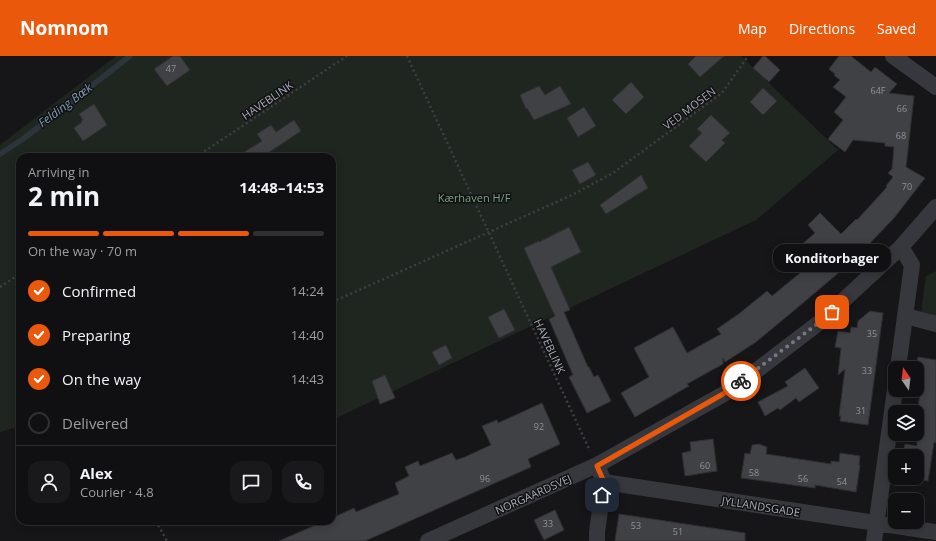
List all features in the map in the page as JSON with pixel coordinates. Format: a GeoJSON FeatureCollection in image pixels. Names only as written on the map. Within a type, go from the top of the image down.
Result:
{"type":"FeatureCollection","features":[{"type":"Feature","properties":{"kind":"street"},"geometry":{"type":"LineString","coordinates":[[893,56],[936,87]]}},
{"type":"Feature","properties":{"kind":"street","name":"NORGAARDSVEJ"},"geometry":{"type":"LineString","coordinates":[[428,541],[597,466],[730,390],[820,322],[901,248],[936,207]]}},
{"type":"Feature","properties":{"kind":"street"},"geometry":{"type":"LineString","coordinates":[[899,361],[912,265],[901,248]]}},
{"type":"Feature","properties":{"kind":"street"},"geometry":{"type":"LineString","coordinates":[[906,316],[936,324]]}},
{"type":"Feature","properties":{"kind":"street"},"geometry":{"type":"LineString","coordinates":[[874,541],[894,397]]}},
{"type":"Feature","properties":{"kind":"street"},"geometry":{"type":"LineString","coordinates":[[597,466],[604,482],[597,537]]}},
{"type":"Feature","properties":{"kind":"street","name":"JYLLANDSGADE"},"geometry":{"type":"LineString","coordinates":[[604,482],[936,532]]}},
{"type":"Feature","properties":{"kind":"path","name":"HAVEBLINK"},"geometry":{"type":"LineString","coordinates":[[202,153],[347,56]]}},
{"type":"Feature","properties":{"kind":"path","name":"HAVEBLINK"},"geometry":{"type":"LineString","coordinates":[[407,56],[597,466]]}},
{"type":"Feature","properties":{"kind":"path","name":"VED MOSEN"},"geometry":{"type":"LineString","coordinates":[[488,232],[570,196],[614,173],[722,93],[748,56]]}},
{"type":"Feature","properties":{"kind":"path"},"geometry":{"type":"LineString","coordinates":[[336,300],[488,232]]}},
{"type":"Feature","properties":{"kind":"path"},"geometry":{"type":"LineString","coordinates":[[0,287],[16,277]]}},
{"type":"Feature","properties":{"kind":"path"},"geometry":{"type":"LineString","coordinates":[[158,525],[167,541]]}},
{"type":"Feature","properties":{"kind":"green space","name":"Kærhaven H/F"},"geometry":{"type":"Polygon","coordinates":[[[116,56],[741,56],[838,150],[756,220],[336,418],[336,153],[16,153],[16,427],[0,432],[0,145],[116,56]]]}},
{"type":"Feature","properties":{"kind":"green space"},"geometry":{"type":"Polygon","coordinates":[[[936,271],[936,318],[921,312],[926,276],[936,271]]]}},
{"type":"Feature","properties":{"kind":"building"},"geometry":{"type":"Polygon","coordinates":[[[173,56],[180,56],[190,70],[167,86],[154,69],[173,56]]]}},
{"type":"Feature","properties":{"kind":"building"},"geometry":{"type":"Polygon","coordinates":[[[696,56],[724,56],[700,77],[688,64],[696,56]]]}},
{"type":"Feature","properties":{"kind":"building"},"geometry":{"type":"Polygon","coordinates":[[[763,56],[765,56],[780,70],[769,82],[753,68],[763,56]]]}},
{"type":"Feature","properties":{"kind":"building"},"geometry":{"type":"Polygon","coordinates":[[[839,56],[851,56],[871,72],[875,67],[897,84],[889,93],[914,96],[906,167],[925,178],[894,218],[856,258],[756,342],[725,362],[723,358],[723,364],[687,384],[689,386],[635,417],[621,393],[649,377],[634,348],[673,327],[687,353],[721,334],[717,329],[767,291],[772,296],[800,273],[786,258],[815,233],[808,225],[820,213],[841,234],[856,219],[857,220],[887,187],[886,186],[893,177],[888,173],[892,169],[894,147],[885,146],[885,143],[853,140],[845,152],[828,139],[843,120],[834,112],[846,97],[833,87],[840,80],[829,69],[839,56]]]}},
{"type":"Feature","properties":{"kind":"building"},"geometry":{"type":"Polygon","coordinates":[[[631,82],[644,97],[626,114],[612,100],[631,82]]]}},
{"type":"Feature","properties":{"kind":"building"},"geometry":{"type":"Polygon","coordinates":[[[539,86],[545,95],[560,86],[571,104],[534,120],[527,108],[526,109],[520,95],[539,86]]]}},
{"type":"Feature","properties":{"kind":"building"},"geometry":{"type":"Polygon","coordinates":[[[763,88],[777,101],[763,115],[750,102],[763,88]]]}},
{"type":"Feature","properties":{"kind":"building"},"geometry":{"type":"Polygon","coordinates":[[[94,104],[107,125],[83,141],[74,128],[83,120],[79,114],[94,104]]]}},
{"type":"Feature","properties":{"kind":"building"},"geometry":{"type":"Polygon","coordinates":[[[584,107],[596,126],[578,137],[567,118],[584,107]]]}},
{"type":"Feature","properties":{"kind":"building"},"geometry":{"type":"Polygon","coordinates":[[[711,115],[730,133],[722,140],[725,143],[706,162],[689,146],[702,133],[697,129],[711,115]]]}},
{"type":"Feature","properties":{"kind":"building"},"geometry":{"type":"Polygon","coordinates":[[[294,120],[301,131],[268,153],[242,153],[262,141],[257,134],[271,125],[276,132],[294,120]]]}},
{"type":"Feature","properties":{"kind":"building"},"geometry":{"type":"Polygon","coordinates":[[[588,162],[596,175],[580,184],[572,170],[588,162]]]}},
{"type":"Feature","properties":{"kind":"building"},"geometry":{"type":"Polygon","coordinates":[[[641,175],[648,188],[606,214],[600,205],[641,175]]]}},
{"type":"Feature","properties":{"kind":"building"},"geometry":{"type":"Polygon","coordinates":[[[569,227],[581,252],[551,267],[570,310],[564,312],[588,367],[594,377],[598,375],[611,401],[587,413],[569,377],[573,375],[549,319],[555,316],[524,248],[569,227]]]}},
{"type":"Feature","properties":{"kind":"building"},"geometry":{"type":"Polygon","coordinates":[[[504,309],[515,330],[499,338],[488,317],[504,309]]]}},
{"type":"Feature","properties":{"kind":"building"},"geometry":{"type":"Polygon","coordinates":[[[870,311],[883,313],[868,425],[840,421],[841,416],[839,416],[845,369],[838,375],[841,348],[835,347],[838,331],[850,333],[851,327],[857,328],[858,321],[870,311]]]}},
{"type":"Feature","properties":{"kind":"building"},"geometry":{"type":"Polygon","coordinates":[[[446,345],[452,358],[439,365],[432,352],[446,345]]]}},
{"type":"Feature","properties":{"kind":"building"},"geometry":{"type":"Polygon","coordinates":[[[918,357],[936,360],[936,443],[934,442],[928,481],[924,480],[924,449],[904,449],[905,444],[917,446],[917,441],[924,441],[924,405],[918,405],[919,397],[924,397],[924,361],[917,361],[918,357]]]}},
{"type":"Feature","properties":{"kind":"building"},"geometry":{"type":"Polygon","coordinates":[[[805,368],[819,388],[799,402],[796,398],[780,410],[778,408],[765,416],[758,402],[788,386],[785,382],[805,368]]]}},
{"type":"Feature","properties":{"kind":"building"},"geometry":{"type":"Polygon","coordinates":[[[385,375],[395,398],[380,404],[372,381],[385,375]]]}},
{"type":"Feature","properties":{"kind":"building"},"geometry":{"type":"Polygon","coordinates":[[[542,403],[560,444],[528,459],[531,467],[365,541],[279,541],[316,525],[336,525],[336,516],[354,508],[356,512],[399,494],[395,483],[409,476],[405,467],[418,461],[420,466],[452,453],[456,460],[491,445],[482,426],[497,420],[498,423],[542,403]]]}},
{"type":"Feature","properties":{"kind":"building"},"geometry":{"type":"Polygon","coordinates":[[[713,439],[717,471],[685,476],[682,453],[691,451],[690,442],[713,439]]]}},
{"type":"Feature","properties":{"kind":"building"},"geometry":{"type":"Polygon","coordinates":[[[759,444],[767,447],[766,454],[831,464],[831,461],[839,462],[840,453],[860,456],[856,492],[815,485],[815,488],[741,478],[745,453],[750,454],[752,445],[759,444]]]}},
{"type":"Feature","properties":{"kind":"building"},"geometry":{"type":"Polygon","coordinates":[[[555,510],[564,530],[544,540],[534,520],[555,510]]]}},
{"type":"Feature","properties":{"kind":"building"},"geometry":{"type":"Polygon","coordinates":[[[619,514],[745,533],[745,541],[615,541],[619,514]]]}},
{"type":"Feature","properties":{"kind":"waterway","name":"Felding Bæk"},"geometry":{"type":"LineString","coordinates":[[0,154],[23,139],[130,56]]}},
{"type":"Feature","properties":{"kind":"way so far"},"geometry":{"type":"LineString","coordinates":[[741,381],[832,312]]}},
{"type":"Feature","properties":{"kind":"place","name":"Konditorbager"},"geometry":{"type":"Point","coordinates":[832,312]}},
{"type":"Feature","properties":{"kind":"route"},"geometry":{"type":"LineString","coordinates":[[602,495],[604,482],[597,466],[730,390],[741,381]]}}]}
